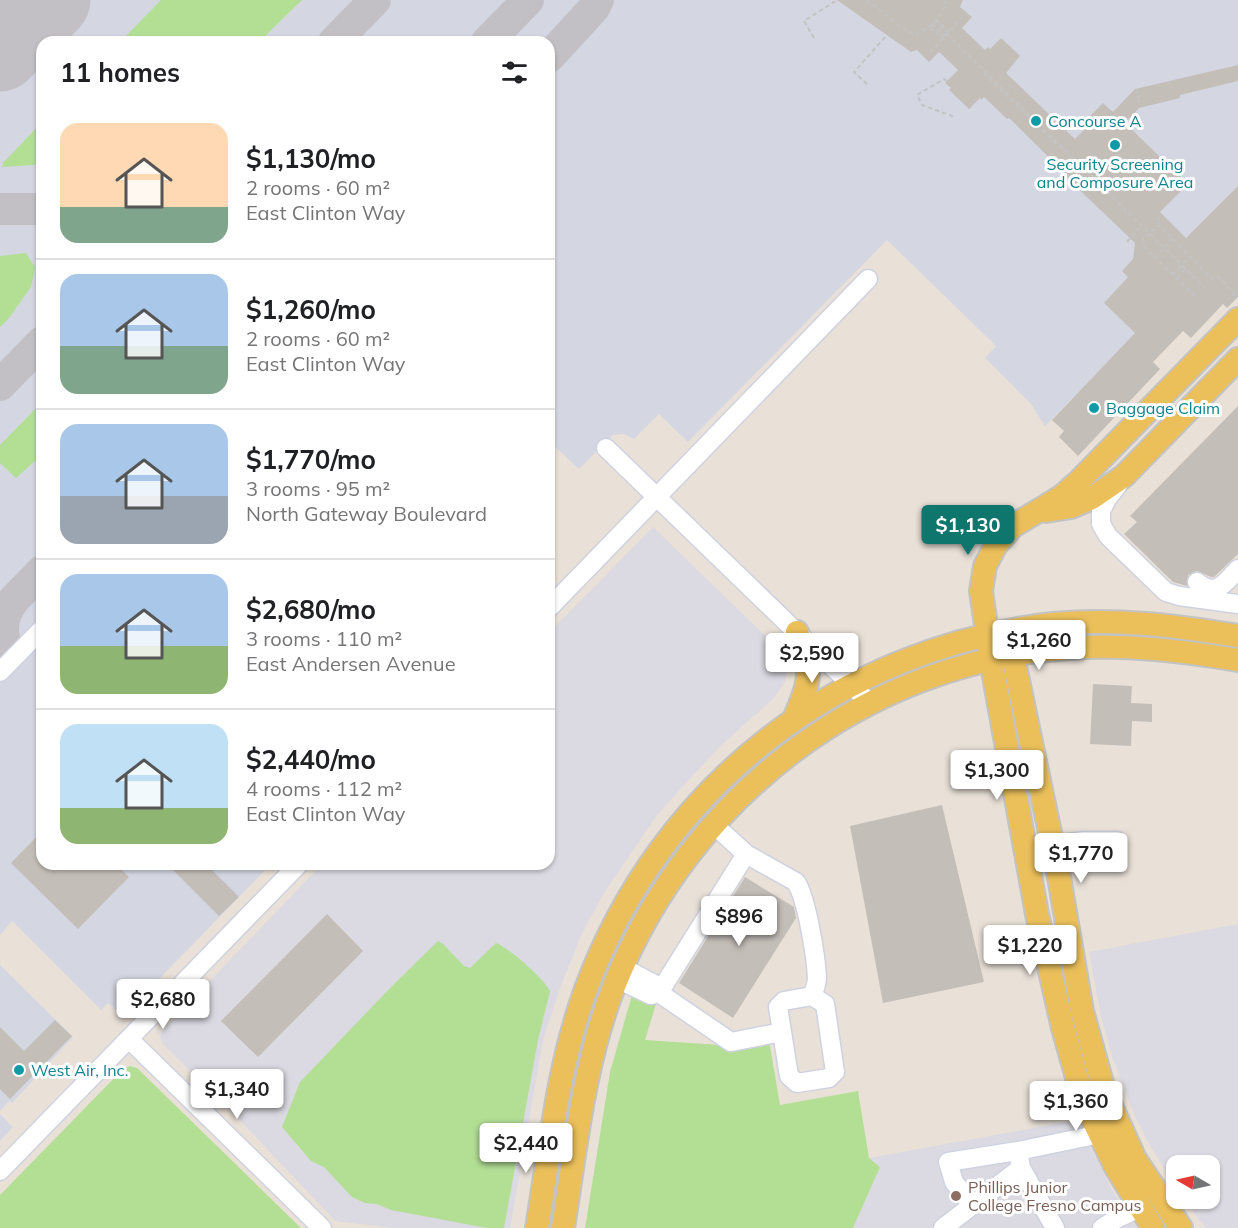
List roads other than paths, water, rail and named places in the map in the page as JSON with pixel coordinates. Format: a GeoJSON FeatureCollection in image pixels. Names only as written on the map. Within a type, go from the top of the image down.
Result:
{"type":"FeatureCollection","features":[{"type":"Feature","properties":{"kind":"main road"},"geometry":{"type":"LineString","coordinates":[[1153,1228],[1115,1166],[1083,1099],[1058,1009],[1037,914],[998,634],[981,591],[985,566],[996,544],[1013,526],[1061,497],[1078,482],[1238,319]]}},
{"type":"Feature","properties":{"kind":"main road"},"geometry":{"type":"LineString","coordinates":[[1035,513],[1071,507],[1092,498],[1124,476],[1238,359]]}},
{"type":"Feature","properties":{"kind":"main road"},"geometry":{"type":"LineString","coordinates":[[537,1228],[561,1082],[580,1005],[611,930],[632,891],[658,852],[691,810],[746,756],[794,719],[824,700],[887,668],[927,652],[998,634],[1063,623],[1129,622],[1238,636]]}},
{"type":"Feature","properties":{"kind":"main road"},"geometry":{"type":"LineString","coordinates":[[794,719],[806,691],[809,671],[796,632]]}},
{"type":"Feature","properties":{"kind":"main road"},"geometry":{"type":"LineString","coordinates":[[563,1228],[595,1044],[619,973],[639,930],[676,870],[713,824],[750,787],[791,752],[870,703],[937,675],[1002,658],[1070,648],[1122,646],[1174,650],[1238,660]]}},
{"type":"Feature","properties":{"kind":"main road"},"geometry":{"type":"LineString","coordinates":[[1002,658],[1053,845],[1080,1004],[1108,1100],[1135,1159],[1181,1228]]}},
{"type":"Feature","properties":{"kind":"main road"},"geometry":{"type":"LineString","coordinates":[[619,973],[612,969],[611,955],[658,852]]}},
{"type":"Feature","properties":{"kind":"street"},"geometry":{"type":"LineString","coordinates":[[555,602],[868,279]]}},
{"type":"Feature","properties":{"kind":"street"},"geometry":{"type":"LineString","coordinates":[[606,448],[870,703]]}},
{"type":"Feature","properties":{"kind":"street"},"geometry":{"type":"LineString","coordinates":[[1124,476],[1107,499],[1100,516],[1104,531],[1161,588],[1179,596],[1238,604]]}},
{"type":"Feature","properties":{"kind":"street"},"geometry":{"type":"LineString","coordinates":[[1107,499],[1109,522],[1122,537],[1130,540]]}},
{"type":"Feature","properties":{"kind":"street"},"geometry":{"type":"LineString","coordinates":[[1197,582],[1207,589],[1219,588],[1238,570]]}},
{"type":"Feature","properties":{"kind":"street"},"geometry":{"type":"LineString","coordinates":[[0,672],[36,635]]}},
{"type":"Feature","properties":{"kind":"street"},"geometry":{"type":"LineString","coordinates":[[713,824],[746,854],[796,882],[801,890],[818,981],[812,996]]}},
{"type":"Feature","properties":{"kind":"street"},"geometry":{"type":"LineString","coordinates":[[1053,845],[1084,841],[1118,841]]}},
{"type":"Feature","properties":{"kind":"street"},"geometry":{"type":"LineString","coordinates":[[659,993],[746,854]]}},
{"type":"Feature","properties":{"kind":"street"},"geometry":{"type":"LineString","coordinates":[[0,1171],[293,870]]}},
{"type":"Feature","properties":{"kind":"street"},"geometry":{"type":"LineString","coordinates":[[619,973],[651,994],[659,993],[731,1042],[782,1032]]}},
{"type":"Feature","properties":{"kind":"street"},"geometry":{"type":"LineString","coordinates":[[812,996],[825,1004],[835,1072],[829,1078],[797,1083],[789,1076],[782,1032],[778,1007],[784,1001],[812,996]]}},
{"type":"Feature","properties":{"kind":"street"},"geometry":{"type":"LineString","coordinates":[[1058,1009],[1080,1004]]}},
{"type":"Feature","properties":{"kind":"street"},"geometry":{"type":"LineString","coordinates":[[129,1039],[322,1228]]}},
{"type":"Feature","properties":{"kind":"street"},"geometry":{"type":"LineString","coordinates":[[972,1205],[954,1182],[948,1162],[1020,1159],[1100,1134]]}},
{"type":"Feature","properties":{"kind":"street"},"geometry":{"type":"LineString","coordinates":[[943,1228],[972,1205],[1020,1159]]}},
{"type":"Feature","properties":{"kind":"street"},"geometry":{"type":"LineString","coordinates":[[1020,1159],[1055,1228]]}},
{"type":"Feature","properties":{"kind":"street"},"geometry":{"type":"LineString","coordinates":[[1102,1228],[1140,1208]]}},
{"type":"Feature","properties":{"kind":"place","name":"Concourse A"},"geometry":{"type":"Point","coordinates":[1036,121]}},
{"type":"Feature","properties":{"kind":"place","name":"Security Screening and Composure Area"},"geometry":{"type":"Point","coordinates":[1115,145]}},
{"type":"Feature","properties":{"kind":"place","name":"Baggage Claim"},"geometry":{"type":"Point","coordinates":[1094,408]}},
{"type":"Feature","properties":{"kind":"place","name":"West Air, Inc."},"geometry":{"type":"Point","coordinates":[19,1070]}},
{"type":"Feature","properties":{"kind":"place","name":"Phillips Junior College Fresno Campus"},"geometry":{"type":"Point","coordinates":[956,1196]}}]}
